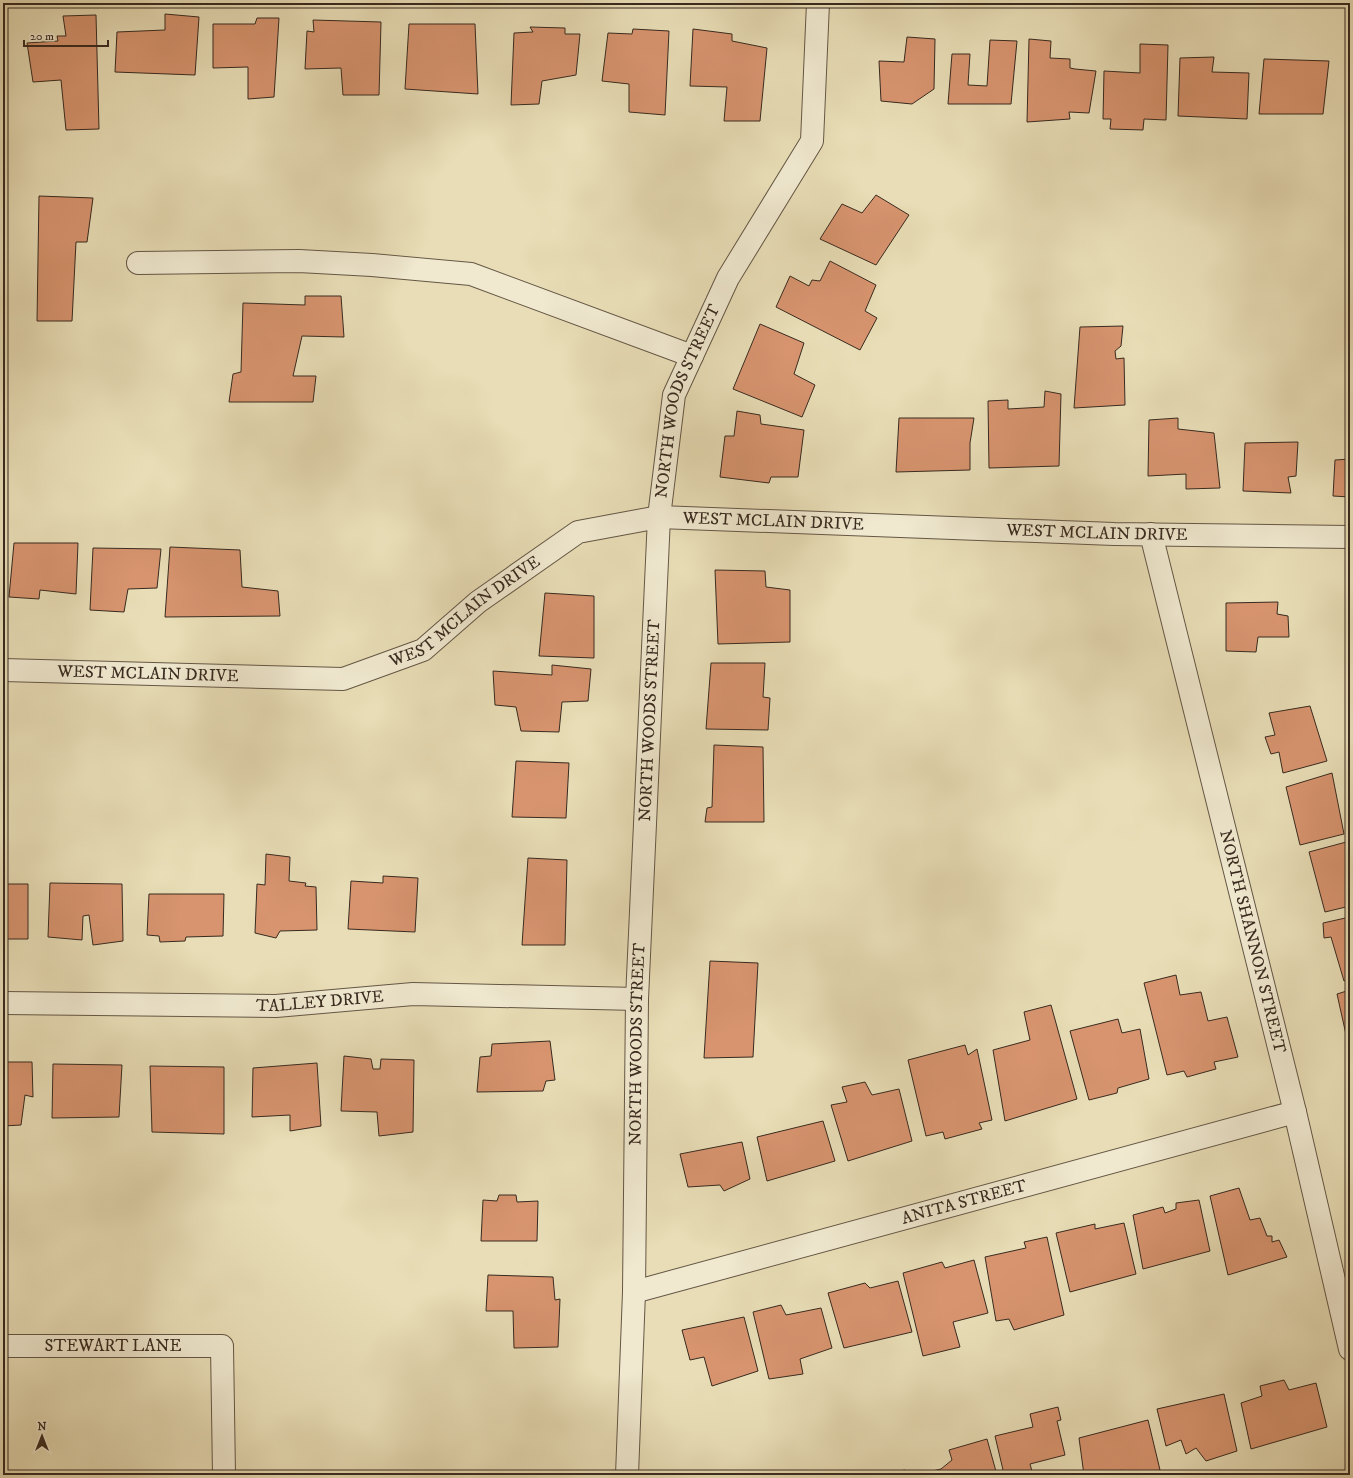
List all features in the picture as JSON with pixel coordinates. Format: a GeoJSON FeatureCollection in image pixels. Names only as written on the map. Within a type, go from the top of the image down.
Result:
{"type":"FeatureCollection","features":[{"type":"Feature","properties":{"kind":"street","name":"NORTH WOODS STREET"},"geometry":{"type":"LineString","coordinates":[[627,1475],[634,1292],[637,999],[659,517],[674,395],[728,278],[812,141],[818,3]]}},
{"type":"Feature","properties":{"kind":"street"},"geometry":{"type":"LineString","coordinates":[[138,263],[299,261],[372,265],[470,274],[692,356]]}},
{"type":"Feature","properties":{"kind":"street","name":"WEST MCLAIN DRIVE"},"geometry":{"type":"LineString","coordinates":[[3,670],[343,679],[423,650],[478,602],[578,532],[659,517],[1114,534],[1350,537]]}},
{"type":"Feature","properties":{"kind":"street","name":"NORTH SHANNON STREET"},"geometry":{"type":"LineString","coordinates":[[1151,534],[1294,1112],[1350,1349]]}},
{"type":"Feature","properties":{"kind":"street","name":"TALLEY DRIVE"},"geometry":{"type":"LineString","coordinates":[[3,1003],[276,1006],[413,994],[637,999]]}},
{"type":"Feature","properties":{"kind":"street","name":"ANITA STREET"},"geometry":{"type":"LineString","coordinates":[[634,1292],[1294,1112]]}},
{"type":"Feature","properties":{"kind":"street","name":"STEWART LANE"},"geometry":{"type":"LineString","coordinates":[[3,1346],[222,1346],[224,1475]]}},
{"type":"Feature","properties":{"kind":"building"},"geometry":{"type":"Polygon","coordinates":[[[165,14],[199,17],[195,75],[115,72],[117,32],[165,30],[165,14]]]}},
{"type":"Feature","properties":{"kind":"building"},"geometry":{"type":"Polygon","coordinates":[[[96,15],[99,129],[66,130],[61,80],[33,82],[27,43],[58,41],[57,36],[66,36],[63,16],[96,15]]]}},
{"type":"Feature","properties":{"kind":"building"},"geometry":{"type":"Polygon","coordinates":[[[257,18],[279,18],[274,97],[248,99],[248,67],[213,68],[213,24],[255,24],[257,18]]]}},
{"type":"Feature","properties":{"kind":"building"},"geometry":{"type":"Polygon","coordinates":[[[313,20],[381,22],[379,95],[343,95],[341,68],[305,69],[307,31],[314,32],[313,20]]]}},
{"type":"Feature","properties":{"kind":"building"},"geometry":{"type":"Polygon","coordinates":[[[409,24],[475,24],[478,94],[405,89],[409,24]]]}},
{"type":"Feature","properties":{"kind":"building"},"geometry":{"type":"Polygon","coordinates":[[[530,27],[565,28],[565,34],[580,34],[576,75],[542,81],[539,104],[511,105],[514,33],[533,32],[530,27]]]}},
{"type":"Feature","properties":{"kind":"building"},"geometry":{"type":"Polygon","coordinates":[[[633,29],[669,31],[665,115],[629,112],[629,84],[602,81],[608,33],[632,34],[633,29]]]}},
{"type":"Feature","properties":{"kind":"building"},"geometry":{"type":"Polygon","coordinates":[[[693,29],[732,34],[732,41],[767,48],[760,121],[724,121],[727,87],[690,86],[693,29]]]}},
{"type":"Feature","properties":{"kind":"building"},"geometry":{"type":"Polygon","coordinates":[[[907,37],[935,39],[934,89],[912,104],[881,101],[879,61],[904,62],[907,37]]]}},
{"type":"Feature","properties":{"kind":"building"},"geometry":{"type":"Polygon","coordinates":[[[1029,39],[1051,41],[1050,58],[1070,59],[1070,68],[1096,71],[1089,113],[1069,112],[1070,119],[1027,122],[1029,39]]]}},
{"type":"Feature","properties":{"kind":"building"},"geometry":{"type":"Polygon","coordinates":[[[990,40],[1017,41],[1011,104],[948,104],[952,54],[970,54],[968,85],[987,86],[990,40]]]}},
{"type":"Feature","properties":{"kind":"building"},"geometry":{"type":"Polygon","coordinates":[[[1140,44],[1168,45],[1166,120],[1144,119],[1143,130],[1110,129],[1111,119],[1103,119],[1104,71],[1140,73],[1140,44]]]}},
{"type":"Feature","properties":{"kind":"building"},"geometry":{"type":"Polygon","coordinates":[[[1214,57],[1212,72],[1249,73],[1247,119],[1178,116],[1180,58],[1214,57]]]}},
{"type":"Feature","properties":{"kind":"building"},"geometry":{"type":"Polygon","coordinates":[[[1264,59],[1329,61],[1323,114],[1259,114],[1264,59]]]}},
{"type":"Feature","properties":{"kind":"building"},"geometry":{"type":"Polygon","coordinates":[[[876,195],[909,215],[876,265],[820,239],[842,204],[862,213],[876,195]]]}},
{"type":"Feature","properties":{"kind":"building"},"geometry":{"type":"Polygon","coordinates":[[[39,196],[93,198],[87,242],[76,242],[72,321],[37,321],[39,196]]]}},
{"type":"Feature","properties":{"kind":"building"},"geometry":{"type":"Polygon","coordinates":[[[830,261],[876,285],[865,311],[877,318],[860,350],[776,307],[790,276],[809,286],[812,280],[820,281],[830,261]]]}},
{"type":"Feature","properties":{"kind":"building"},"geometry":{"type":"Polygon","coordinates":[[[305,296],[341,296],[344,337],[302,336],[293,376],[316,376],[313,402],[229,402],[233,374],[241,372],[243,303],[305,305],[305,296]]]}},
{"type":"Feature","properties":{"kind":"building"},"geometry":{"type":"Polygon","coordinates":[[[760,324],[804,343],[794,374],[815,385],[802,417],[733,389],[760,324]]]}},
{"type":"Feature","properties":{"kind":"building"},"geometry":{"type":"Polygon","coordinates":[[[1123,326],[1121,346],[1115,351],[1116,359],[1124,358],[1125,405],[1074,408],[1080,327],[1123,326]]]}},
{"type":"Feature","properties":{"kind":"building"},"geometry":{"type":"Polygon","coordinates":[[[1045,391],[1061,394],[1059,466],[989,468],[988,401],[1008,400],[1008,409],[1044,407],[1045,391]]]}},
{"type":"Feature","properties":{"kind":"building"},"geometry":{"type":"Polygon","coordinates":[[[737,411],[760,415],[761,424],[804,430],[798,477],[771,477],[769,483],[720,477],[725,436],[734,436],[737,411]]]}},
{"type":"Feature","properties":{"kind":"building"},"geometry":{"type":"Polygon","coordinates":[[[899,418],[974,418],[970,443],[970,470],[896,472],[899,418]]]}},
{"type":"Feature","properties":{"kind":"building"},"geometry":{"type":"Polygon","coordinates":[[[1178,418],[1178,429],[1214,433],[1220,488],[1186,489],[1186,474],[1148,476],[1149,420],[1178,418]]]}},
{"type":"Feature","properties":{"kind":"building"},"geometry":{"type":"Polygon","coordinates":[[[1298,442],[1296,476],[1288,477],[1291,493],[1243,491],[1245,443],[1298,442]]]}},
{"type":"Feature","properties":{"kind":"building"},"geometry":{"type":"Polygon","coordinates":[[[1350,459],[1350,497],[1333,496],[1335,460],[1350,459]]]}},
{"type":"Feature","properties":{"kind":"building"},"geometry":{"type":"Polygon","coordinates":[[[14,543],[78,543],[76,594],[40,590],[39,599],[9,597],[14,543]]]}},
{"type":"Feature","properties":{"kind":"building"},"geometry":{"type":"Polygon","coordinates":[[[170,547],[240,550],[242,587],[278,591],[280,616],[165,617],[170,547]]]}},
{"type":"Feature","properties":{"kind":"building"},"geometry":{"type":"Polygon","coordinates":[[[93,548],[161,549],[157,588],[128,589],[124,612],[90,610],[93,548]]]}},
{"type":"Feature","properties":{"kind":"building"},"geometry":{"type":"Polygon","coordinates":[[[715,570],[765,571],[766,587],[790,590],[790,642],[718,644],[715,570]]]}},
{"type":"Feature","properties":{"kind":"building"},"geometry":{"type":"Polygon","coordinates":[[[545,593],[594,596],[594,658],[539,656],[545,593]]]}},
{"type":"Feature","properties":{"kind":"building"},"geometry":{"type":"Polygon","coordinates":[[[1278,602],[1277,614],[1288,616],[1289,637],[1258,637],[1256,652],[1226,651],[1226,603],[1278,602]]]}},
{"type":"Feature","properties":{"kind":"building"},"geometry":{"type":"Polygon","coordinates":[[[711,663],[765,663],[763,697],[770,698],[768,730],[706,729],[711,663]]]}},
{"type":"Feature","properties":{"kind":"building"},"geometry":{"type":"Polygon","coordinates":[[[552,665],[591,669],[588,701],[562,702],[559,732],[521,731],[516,707],[495,705],[493,671],[552,675],[552,665]]]}},
{"type":"Feature","properties":{"kind":"building"},"geometry":{"type":"Polygon","coordinates":[[[1310,706],[1327,761],[1283,773],[1279,752],[1271,754],[1265,737],[1275,735],[1269,713],[1310,706]]]}},
{"type":"Feature","properties":{"kind":"building"},"geometry":{"type":"Polygon","coordinates":[[[714,745],[763,747],[764,822],[705,822],[707,808],[712,807],[714,745]]]}},
{"type":"Feature","properties":{"kind":"building"},"geometry":{"type":"Polygon","coordinates":[[[516,761],[569,763],[566,818],[512,817],[516,761]]]}},
{"type":"Feature","properties":{"kind":"building"},"geometry":{"type":"Polygon","coordinates":[[[1332,773],[1344,834],[1300,845],[1286,787],[1332,773]]]}},
{"type":"Feature","properties":{"kind":"building"},"geometry":{"type":"Polygon","coordinates":[[[1350,841],[1350,906],[1325,912],[1309,852],[1350,841]]]}},
{"type":"Feature","properties":{"kind":"building"},"geometry":{"type":"Polygon","coordinates":[[[266,854],[290,857],[289,881],[306,883],[305,886],[316,887],[317,930],[280,931],[276,938],[255,933],[257,884],[265,885],[266,854]]]}},
{"type":"Feature","properties":{"kind":"building"},"geometry":{"type":"Polygon","coordinates":[[[528,858],[567,860],[565,945],[522,945],[528,858]]]}},
{"type":"Feature","properties":{"kind":"building"},"geometry":{"type":"Polygon","coordinates":[[[383,876],[418,878],[415,932],[348,929],[351,881],[383,883],[383,876]]]}},
{"type":"Feature","properties":{"kind":"building"},"geometry":{"type":"Polygon","coordinates":[[[50,883],[122,884],[123,941],[93,945],[89,915],[83,916],[82,940],[48,937],[50,883]]]}},
{"type":"Feature","properties":{"kind":"building"},"geometry":{"type":"Polygon","coordinates":[[[3,884],[28,884],[28,939],[3,939],[3,884]]]}},
{"type":"Feature","properties":{"kind":"building"},"geometry":{"type":"Polygon","coordinates":[[[149,894],[224,894],[223,936],[186,937],[185,941],[160,942],[159,936],[147,935],[149,894]]]}},
{"type":"Feature","properties":{"kind":"building"},"geometry":{"type":"Polygon","coordinates":[[[1350,917],[1350,979],[1344,981],[1331,937],[1324,938],[1323,923],[1350,917]]]}},
{"type":"Feature","properties":{"kind":"building"},"geometry":{"type":"Polygon","coordinates":[[[710,961],[758,963],[753,1057],[704,1058],[710,961]]]}},
{"type":"Feature","properties":{"kind":"building"},"geometry":{"type":"Polygon","coordinates":[[[1176,975],[1180,995],[1201,992],[1208,1021],[1227,1017],[1238,1057],[1214,1062],[1216,1069],[1187,1077],[1184,1071],[1167,1075],[1144,983],[1176,975]]]}},
{"type":"Feature","properties":{"kind":"building"},"geometry":{"type":"Polygon","coordinates":[[[1350,990],[1350,1039],[1347,1039],[1337,994],[1350,990]]]}},
{"type":"Feature","properties":{"kind":"building"},"geometry":{"type":"Polygon","coordinates":[[[1051,1005],[1077,1099],[1005,1121],[993,1050],[1030,1040],[1024,1012],[1051,1005]]]}},
{"type":"Feature","properties":{"kind":"building"},"geometry":{"type":"Polygon","coordinates":[[[1118,1019],[1122,1033],[1140,1029],[1149,1079],[1118,1088],[1117,1093],[1089,1100],[1070,1031],[1118,1019]]]}},
{"type":"Feature","properties":{"kind":"building"},"geometry":{"type":"Polygon","coordinates":[[[550,1041],[555,1080],[546,1081],[543,1091],[477,1092],[480,1057],[491,1056],[492,1044],[550,1041]]]}},
{"type":"Feature","properties":{"kind":"building"},"geometry":{"type":"Polygon","coordinates":[[[965,1045],[968,1055],[977,1049],[992,1120],[979,1123],[982,1129],[945,1139],[943,1132],[926,1136],[908,1060],[965,1045]]]}},
{"type":"Feature","properties":{"kind":"building"},"geometry":{"type":"Polygon","coordinates":[[[344,1056],[371,1059],[373,1069],[380,1069],[381,1059],[414,1060],[413,1132],[379,1136],[377,1112],[341,1111],[344,1056]]]}},
{"type":"Feature","properties":{"kind":"building"},"geometry":{"type":"Polygon","coordinates":[[[3,1062],[32,1062],[33,1097],[25,1095],[21,1125],[3,1126],[3,1062]]]}},
{"type":"Feature","properties":{"kind":"building"},"geometry":{"type":"Polygon","coordinates":[[[317,1063],[321,1126],[290,1131],[290,1115],[252,1117],[253,1068],[317,1063]]]}},
{"type":"Feature","properties":{"kind":"building"},"geometry":{"type":"Polygon","coordinates":[[[53,1064],[122,1065],[119,1117],[52,1118],[53,1064]]]}},
{"type":"Feature","properties":{"kind":"building"},"geometry":{"type":"Polygon","coordinates":[[[150,1066],[224,1067],[224,1134],[152,1132],[150,1066]]]}},
{"type":"Feature","properties":{"kind":"building"},"geometry":{"type":"Polygon","coordinates":[[[865,1082],[872,1095],[899,1089],[912,1141],[848,1161],[831,1105],[847,1102],[842,1087],[865,1082]]]}},
{"type":"Feature","properties":{"kind":"building"},"geometry":{"type":"Polygon","coordinates":[[[823,1121],[835,1161],[767,1181],[757,1137],[823,1121]]]}},
{"type":"Feature","properties":{"kind":"building"},"geometry":{"type":"Polygon","coordinates":[[[742,1142],[750,1179],[724,1191],[720,1185],[688,1187],[680,1154],[742,1142]]]}},
{"type":"Feature","properties":{"kind":"building"},"geometry":{"type":"Polygon","coordinates":[[[1239,1188],[1250,1220],[1260,1218],[1267,1236],[1272,1236],[1272,1242],[1279,1240],[1287,1257],[1228,1275],[1210,1196],[1239,1188]]]}},
{"type":"Feature","properties":{"kind":"building"},"geometry":{"type":"Polygon","coordinates":[[[499,1195],[516,1195],[517,1202],[538,1201],[537,1241],[481,1241],[483,1200],[497,1201],[499,1195]]]}},
{"type":"Feature","properties":{"kind":"building"},"geometry":{"type":"Polygon","coordinates":[[[1199,1200],[1210,1251],[1143,1269],[1133,1215],[1163,1207],[1165,1213],[1176,1209],[1176,1203],[1199,1200]]]}},
{"type":"Feature","properties":{"kind":"building"},"geometry":{"type":"Polygon","coordinates":[[[1124,1223],[1136,1274],[1070,1292],[1056,1233],[1095,1224],[1095,1229],[1124,1223]]]}},
{"type":"Feature","properties":{"kind":"building"},"geometry":{"type":"Polygon","coordinates":[[[1047,1237],[1064,1315],[1014,1330],[1009,1319],[996,1321],[985,1257],[1026,1248],[1024,1242],[1047,1237]]]}},
{"type":"Feature","properties":{"kind":"building"},"geometry":{"type":"Polygon","coordinates":[[[974,1260],[988,1313],[953,1322],[960,1347],[923,1356],[903,1273],[942,1262],[945,1268],[974,1260]]]}},
{"type":"Feature","properties":{"kind":"building"},"geometry":{"type":"Polygon","coordinates":[[[488,1275],[553,1277],[555,1300],[560,1299],[558,1347],[514,1348],[513,1311],[486,1311],[488,1275]]]}},
{"type":"Feature","properties":{"kind":"building"},"geometry":{"type":"Polygon","coordinates":[[[898,1281],[912,1332],[844,1348],[828,1293],[865,1283],[870,1288],[898,1281]]]}},
{"type":"Feature","properties":{"kind":"building"},"geometry":{"type":"Polygon","coordinates":[[[781,1305],[786,1315],[821,1308],[832,1348],[800,1359],[803,1374],[769,1379],[753,1312],[781,1305]]]}},
{"type":"Feature","properties":{"kind":"building"},"geometry":{"type":"Polygon","coordinates":[[[744,1317],[758,1371],[712,1386],[704,1357],[690,1360],[682,1330],[744,1317]]]}},
{"type":"Feature","properties":{"kind":"building"},"geometry":{"type":"Polygon","coordinates":[[[1284,1380],[1289,1390],[1316,1383],[1327,1427],[1251,1449],[1241,1403],[1262,1396],[1260,1386],[1284,1380]]]}},
{"type":"Feature","properties":{"kind":"building"},"geometry":{"type":"Polygon","coordinates":[[[1224,1394],[1237,1451],[1206,1461],[1196,1448],[1186,1454],[1181,1440],[1166,1446],[1157,1409],[1224,1394]]]}},
{"type":"Feature","properties":{"kind":"building"},"geometry":{"type":"Polygon","coordinates":[[[1058,1407],[1061,1420],[1057,1421],[1065,1455],[1030,1464],[1033,1475],[1001,1475],[1000,1473],[1003,1470],[995,1436],[1033,1427],[1030,1414],[1058,1407]]]}},
{"type":"Feature","properties":{"kind":"building"},"geometry":{"type":"Polygon","coordinates":[[[1148,1420],[1160,1470],[1141,1475],[1127,1475],[1122,1470],[1107,1475],[1084,1475],[1079,1438],[1148,1420]]]}},
{"type":"Feature","properties":{"kind":"building"},"geometry":{"type":"Polygon","coordinates":[[[987,1439],[997,1475],[929,1475],[928,1472],[941,1469],[952,1460],[949,1450],[987,1439]]]}},
{"type":"Feature","properties":{"kind":"building"},"geometry":{"type":"Polygon","coordinates":[[[905,1470],[906,1475],[882,1475],[905,1470]]]}}]}
